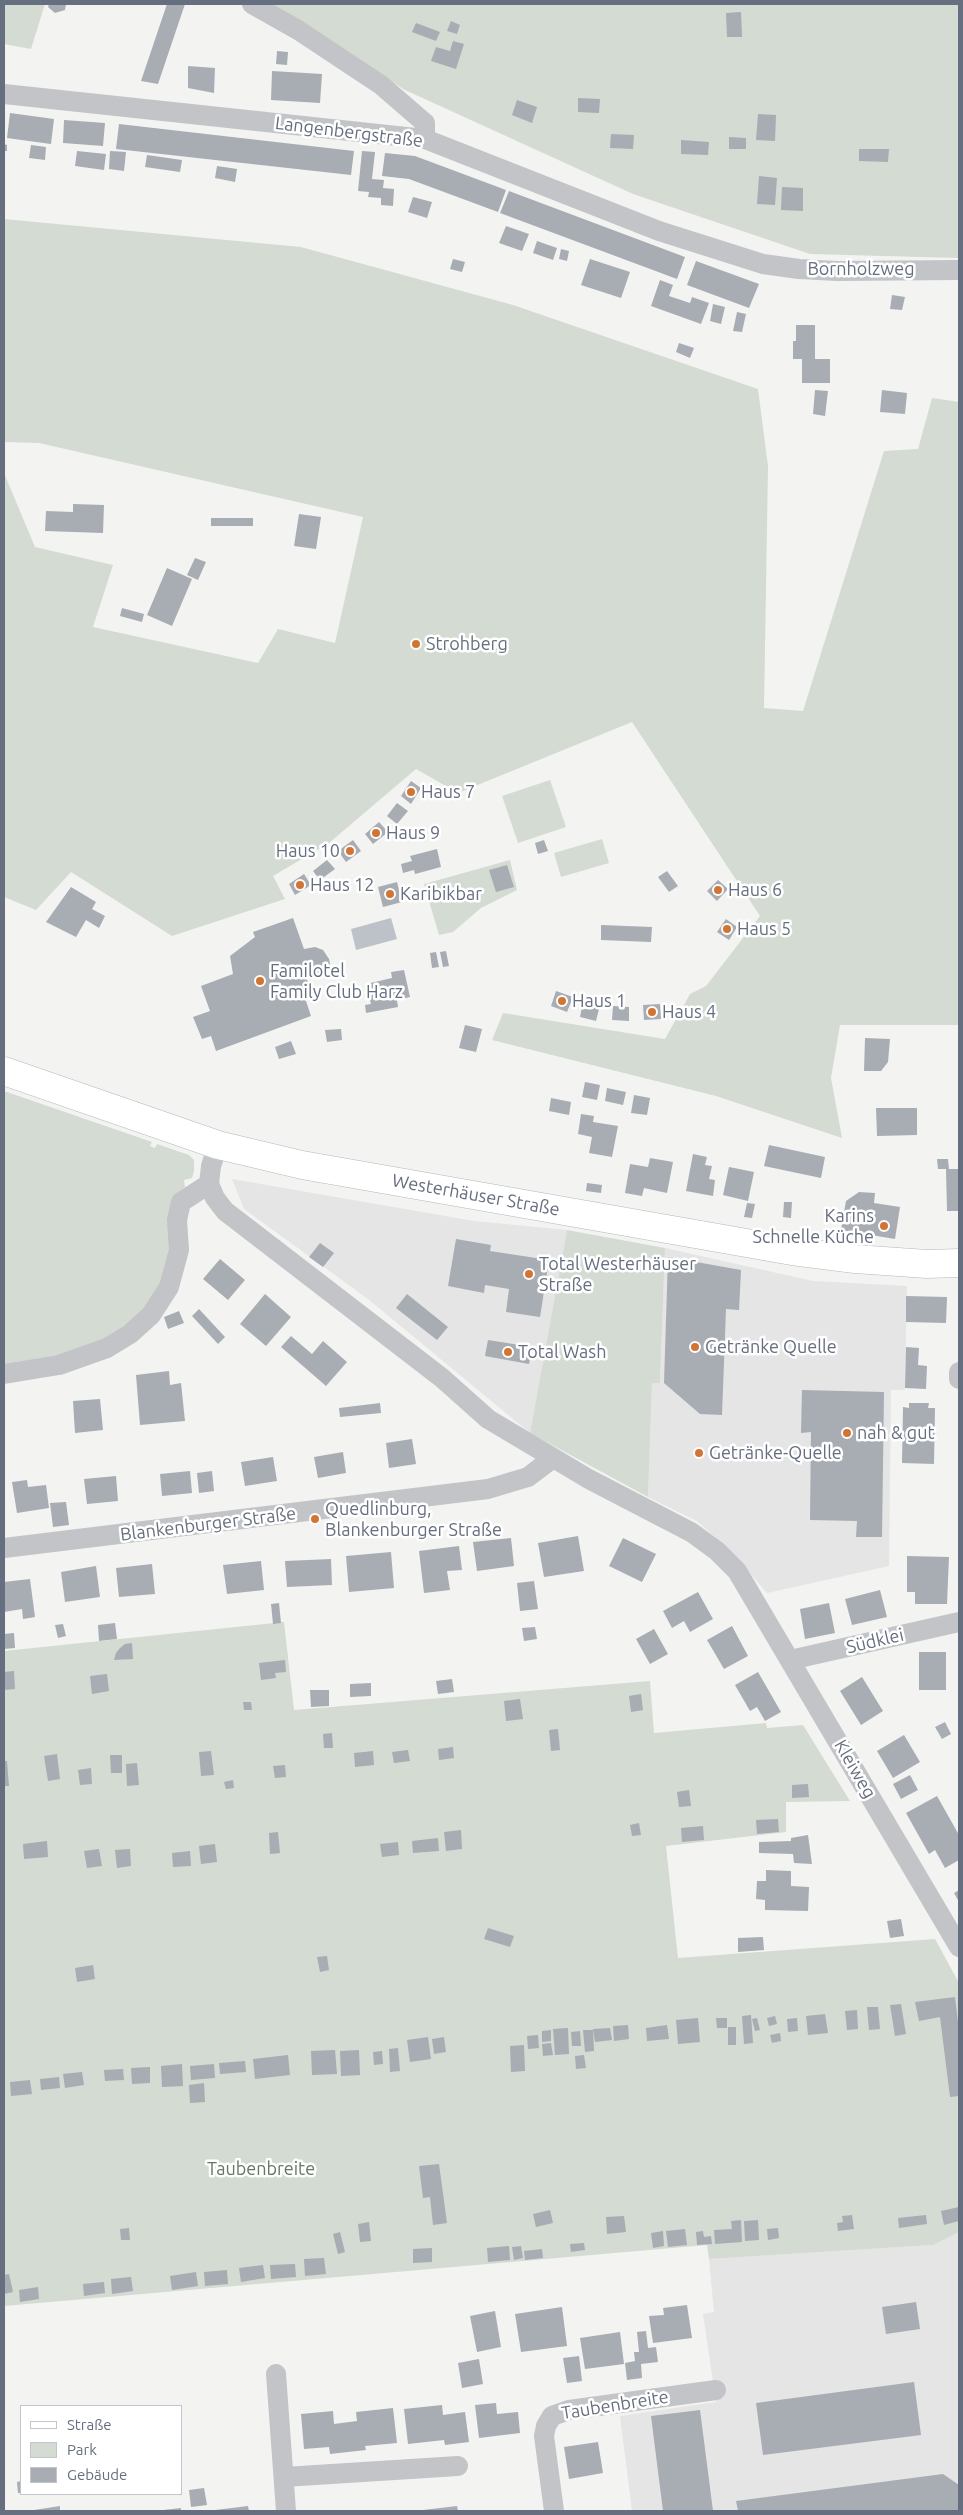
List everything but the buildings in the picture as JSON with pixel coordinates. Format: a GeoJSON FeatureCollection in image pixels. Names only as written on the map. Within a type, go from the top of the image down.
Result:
{"type":"FeatureCollection","features":[{"type":"Feature","properties":{"kind":"main road","name":"Westerhäuser Straße"},"geometry":{"type":"LineString","coordinates":[[4,1072],[218,1145],[302,1165],[792,1251],[864,1260],[927,1264],[959,1263]]}},
{"type":"Feature","properties":{"kind":"street"},"geometry":{"type":"LineString","coordinates":[[252,4],[298,30],[381,85],[425,123],[425,139]]}},
{"type":"Feature","properties":{"kind":"street","name":"Langenbergstraße"},"geometry":{"type":"LineString","coordinates":[[4,94],[425,139],[659,231],[764,264]]}},
{"type":"Feature","properties":{"kind":"street","name":"Bornholzweg"},"geometry":{"type":"LineString","coordinates":[[764,264],[799,269],[837,271],[959,270]]}},
{"type":"Feature","properties":{"kind":"street"},"geometry":{"type":"LineString","coordinates":[[218,1145],[209,1184],[215,1198],[225,1211],[442,1378],[488,1419],[553,1458]]}},
{"type":"Feature","properties":{"kind":"street"},"geometry":{"type":"LineString","coordinates":[[4,1374],[59,1365],[107,1348],[130,1334],[151,1315],[169,1287],[180,1250],[177,1220],[180,1202],[209,1184]]}},
{"type":"Feature","properties":{"kind":"street"},"geometry":{"type":"LineString","coordinates":[[959,1372],[959,1379]]}},
{"type":"Feature","properties":{"kind":"street","name":"Blankenburger Straße"},"geometry":{"type":"LineString","coordinates":[[4,1548],[488,1489],[511,1484],[528,1477],[553,1458]]}},
{"type":"Feature","properties":{"kind":"street","name":"Kleiweg"},"geometry":{"type":"LineString","coordinates":[[553,1458],[691,1532],[717,1551],[737,1571],[959,1946]]}},
{"type":"Feature","properties":{"kind":"street","name":"Südklei"},"geometry":{"type":"LineString","coordinates":[[790,1660],[959,1622]]}},
{"type":"Feature","properties":{"kind":"street"},"geometry":{"type":"LineString","coordinates":[[276,2374],[286,2511]]}},
{"type":"Feature","properties":{"kind":"street","name":"Taubenbreite"},"geometry":{"type":"LineString","coordinates":[[554,2511],[544,2436],[546,2426],[552,2416],[569,2410],[716,2390]]}},
{"type":"Feature","properties":{"kind":"street"},"geometry":{"type":"LineString","coordinates":[[284,2477],[458,2466]]}},
{"type":"Feature","properties":{"kind":"shaded area"},"geometry":{"type":"Polygon","coordinates":[[[391,918],[397,939],[356,950],[351,929],[391,918]]]}},
{"type":"Feature","properties":{"kind":"shaded area"},"geometry":{"type":"Polygon","coordinates":[[[232,1179],[474,1221],[567,1230],[530,1433],[368,1299],[244,1209],[232,1179]]]}},
{"type":"Feature","properties":{"kind":"shaded area"},"geometry":{"type":"Polygon","coordinates":[[[665,1248],[813,1281],[907,1286],[905,1390],[891,1390],[889,1566],[767,1593],[734,1555],[697,1521],[648,1497],[652,1383],[660,1383],[665,1248]]]}},
{"type":"Feature","properties":{"kind":"shaded area"},"geometry":{"type":"Polygon","coordinates":[[[959,2232],[959,2511],[632,2511],[620,2416],[716,2402],[703,2314],[714,2312],[709,2259],[933,2245],[959,2232]]]}},
{"type":"Feature","properties":{"kind":"green space"},"geometry":{"type":"Polygon","coordinates":[[[4,4],[45,4],[31,49],[4,44],[4,4]]]}},
{"type":"Feature","properties":{"kind":"green space"},"geometry":{"type":"Polygon","coordinates":[[[267,4],[959,4],[959,258],[810,254],[633,194],[405,90],[267,4]]]}},
{"type":"Feature","properties":{"kind":"green space"},"geometry":{"type":"Polygon","coordinates":[[[4,219],[301,247],[513,305],[758,389],[768,466],[764,708],[803,711],[884,451],[918,449],[932,398],[959,402],[959,1025],[840,1025],[831,1078],[842,1138],[716,1096],[492,1040],[503,1013],[665,1039],[690,994],[706,986],[760,916],[632,722],[458,793],[416,769],[329,843],[273,876],[285,899],[172,936],[71,872],[36,910],[4,897],[4,473],[35,547],[113,565],[93,627],[258,663],[278,629],[335,643],[363,517],[39,443],[4,442],[4,219]]]}},
{"type":"Feature","properties":{"kind":"green space"},"geometry":{"type":"Polygon","coordinates":[[[550,780],[566,827],[518,843],[502,796],[550,780]]]}},
{"type":"Feature","properties":{"kind":"green space"},"geometry":{"type":"Polygon","coordinates":[[[602,839],[609,863],[561,877],[554,853],[602,839]]]}},
{"type":"Feature","properties":{"kind":"green space"},"geometry":{"type":"Polygon","coordinates":[[[510,860],[517,890],[481,908],[453,932],[439,935],[424,884],[510,860]]]}},
{"type":"Feature","properties":{"kind":"green space"},"geometry":{"type":"Polygon","coordinates":[[[4,1091],[152,1142],[150,1146],[155,1148],[157,1144],[189,1155],[194,1160],[194,1171],[192,1178],[184,1180],[185,1187],[175,1195],[172,1251],[162,1283],[147,1309],[103,1342],[56,1357],[4,1366],[4,1091]]]}},
{"type":"Feature","properties":{"kind":"green space"},"geometry":{"type":"Polygon","coordinates":[[[567,1230],[665,1248],[660,1383],[652,1383],[648,1497],[530,1433],[567,1230]]]}},
{"type":"Feature","properties":{"kind":"green space"},"geometry":{"type":"Polygon","coordinates":[[[284,1622],[294,1710],[650,1681],[654,1733],[766,1723],[767,1728],[803,1725],[850,1801],[786,1802],[786,1832],[666,1846],[678,1958],[935,1939],[959,1983],[959,2232],[933,2245],[709,2259],[707,2245],[4,2306],[4,1651],[284,1622]]]}},
{"type":"Feature","properties":{"kind":"place","name":"Strohberg"},"geometry":{"type":"Point","coordinates":[416,644]}},
{"type":"Feature","properties":{"kind":"place","name":"Haus 7"},"geometry":{"type":"Point","coordinates":[411,792]}},
{"type":"Feature","properties":{"kind":"place","name":"Haus 9"},"geometry":{"type":"Point","coordinates":[376,833]}},
{"type":"Feature","properties":{"kind":"place","name":"Haus 10"},"geometry":{"type":"Point","coordinates":[350,851]}},
{"type":"Feature","properties":{"kind":"place","name":"Haus 12"},"geometry":{"type":"Point","coordinates":[300,885]}},
{"type":"Feature","properties":{"kind":"place","name":"Haus 6"},"geometry":{"type":"Point","coordinates":[718,890]}},
{"type":"Feature","properties":{"kind":"place","name":"Karibikbar"},"geometry":{"type":"Point","coordinates":[390,894]}},
{"type":"Feature","properties":{"kind":"place","name":"Haus 5"},"geometry":{"type":"Point","coordinates":[727,929]}},
{"type":"Feature","properties":{"kind":"place","name":"Familotel Family Club Harz"},"geometry":{"type":"Point","coordinates":[260,981]}},
{"type":"Feature","properties":{"kind":"place","name":"Haus 1"},"geometry":{"type":"Point","coordinates":[562,1001]}},
{"type":"Feature","properties":{"kind":"place","name":"Haus 4"},"geometry":{"type":"Point","coordinates":[652,1012]}},
{"type":"Feature","properties":{"kind":"place","name":"Karins Schnelle Küche"},"geometry":{"type":"Point","coordinates":[884,1226]}},
{"type":"Feature","properties":{"kind":"place","name":"Total Westerhäuser Straße"},"geometry":{"type":"Point","coordinates":[529,1274]}},
{"type":"Feature","properties":{"kind":"place","name":"Getränke Quelle"},"geometry":{"type":"Point","coordinates":[695,1347]}},
{"type":"Feature","properties":{"kind":"place","name":"Total Wash"},"geometry":{"type":"Point","coordinates":[508,1352]}},
{"type":"Feature","properties":{"kind":"place","name":"nah & gut"},"geometry":{"type":"Point","coordinates":[847,1433]}},
{"type":"Feature","properties":{"kind":"place","name":"Getränke-Quelle"},"geometry":{"type":"Point","coordinates":[699,1453]}},
{"type":"Feature","properties":{"kind":"place","name":"Quedlinburg, Blankenburger Straße"},"geometry":{"type":"Point","coordinates":[315,1519]}}]}
